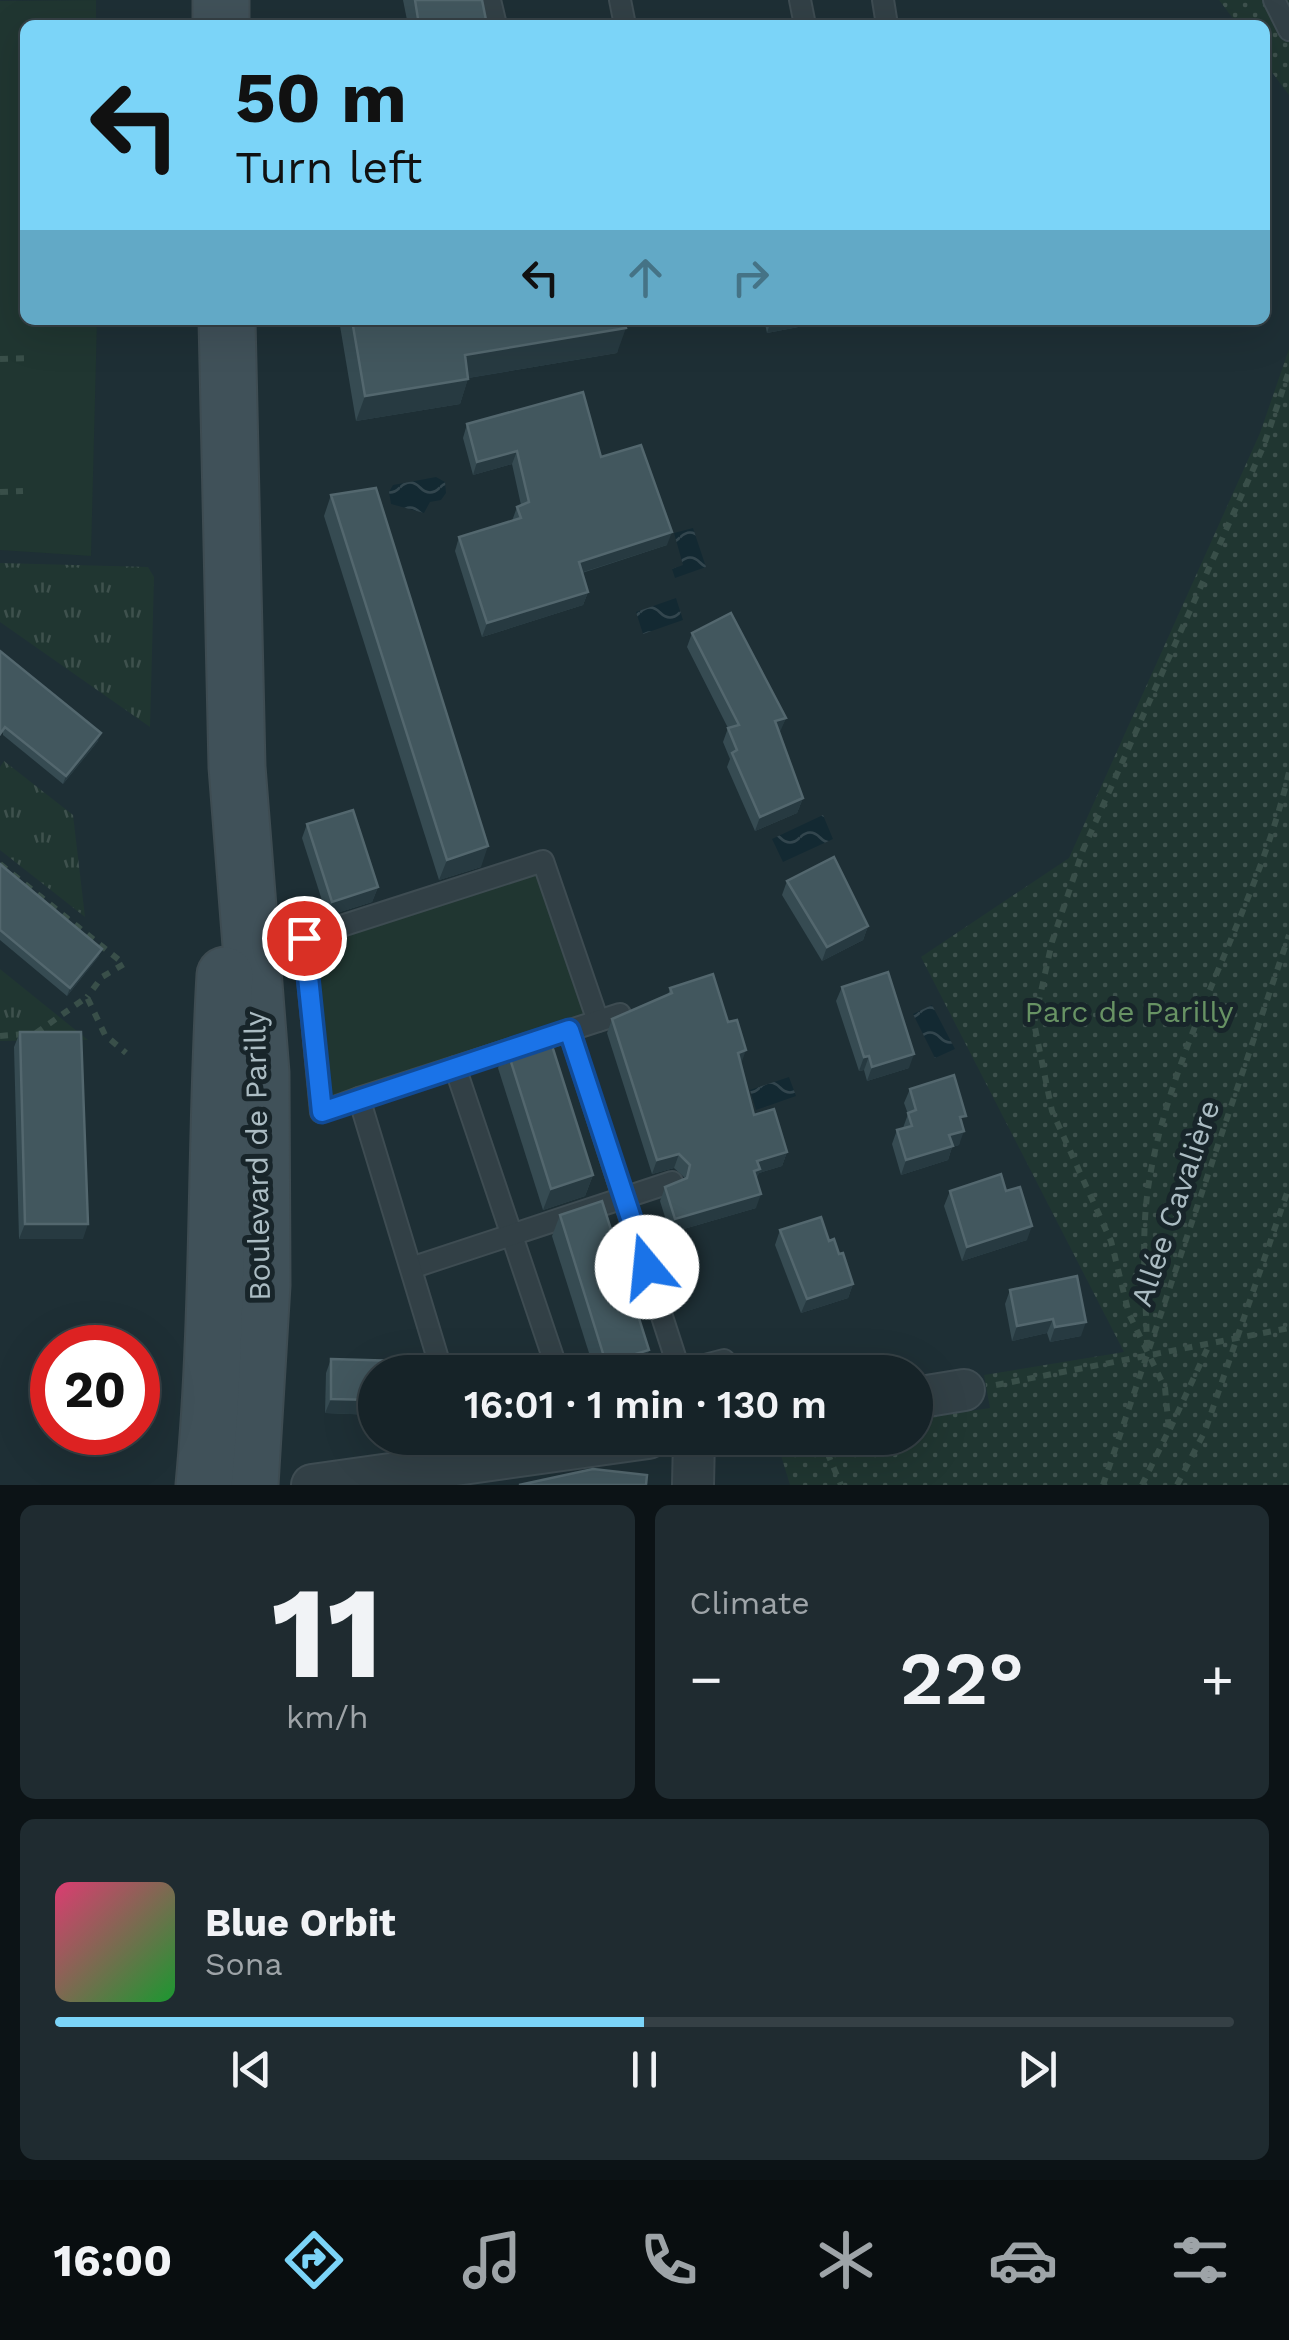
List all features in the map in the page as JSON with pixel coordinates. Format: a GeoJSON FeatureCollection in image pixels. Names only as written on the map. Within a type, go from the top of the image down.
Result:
{"type":"FeatureCollection","features":[{"type":"Feature","properties":{"kind":"main road","name":"Boulevard de Parilly"},"geometry":{"type":"LineString","coordinates":[[227,325],[236,767],[260,1073],[262,1285],[250,1485]]}},
{"type":"Feature","properties":{"kind":"main road","name":"Boulevard de Parilly"},"geometry":{"type":"LineString","coordinates":[[204,1485],[215,1370],[218,1080],[236,767]]}},
{"type":"Feature","properties":{"kind":"street"},"geometry":{"type":"LineString","coordinates":[[933,1395],[964,1390]]}},
{"type":"Feature","properties":{"kind":"street"},"geometry":{"type":"LineString","coordinates":[[312,1485],[440,1455]]}},
{"type":"Feature","properties":{"kind":"street"},"geometry":{"type":"LineString","coordinates":[[693,1485],[694,1455]]}},
{"type":"Feature","properties":{"kind":"lane"},"geometry":{"type":"LineString","coordinates":[[1274,0],[1289,30]]}},
{"type":"Feature","properties":{"kind":"lane"},"geometry":{"type":"LineString","coordinates":[[598,1021],[543,861],[304,938],[322,1112],[620,1014]]}},
{"type":"Feature","properties":{"kind":"lane"},"geometry":{"type":"LineString","coordinates":[[569,1030],[674,1355]]}},
{"type":"Feature","properties":{"kind":"lane"},"geometry":{"type":"LineString","coordinates":[[456,1067],[552,1355]]}},
{"type":"Feature","properties":{"kind":"lane"},"geometry":{"type":"LineString","coordinates":[[359,1098],[437,1355]]}},
{"type":"Feature","properties":{"kind":"lane"},"geometry":{"type":"LineString","coordinates":[[411,1268],[672,1182]]}},
{"type":"Feature","properties":{"kind":"path"},"geometry":{"type":"LineString","coordinates":[[0,359],[32,358]]}},
{"type":"Feature","properties":{"kind":"path"},"geometry":{"type":"LineString","coordinates":[[1169,1430],[1165,1388],[1129,1314],[1111,1241],[1052,1110],[1034,1023],[1052,942],[1083,850],[1264,445],[1289,370]]}},
{"type":"Feature","properties":{"kind":"path"},"geometry":{"type":"LineString","coordinates":[[0,492],[23,492]]}},
{"type":"Feature","properties":{"kind":"path"},"geometry":{"type":"LineString","coordinates":[[1147,1354],[1142,1268],[1149,1180],[1187,1046],[1289,772]]}},
{"type":"Feature","properties":{"kind":"path"},"geometry":{"type":"LineString","coordinates":[[0,864],[124,964],[102,977],[88,997],[42,1032],[0,1036]]}},
{"type":"Feature","properties":{"kind":"path","name":"Allée Cavalière"},"geometry":{"type":"LineString","coordinates":[[1103,1485],[1289,934]]}},
{"type":"Feature","properties":{"kind":"path"},"geometry":{"type":"LineString","coordinates":[[88,997],[104,1035],[126,1053]]}},
{"type":"Feature","properties":{"kind":"path"},"geometry":{"type":"LineString","coordinates":[[1177,1485],[1205,1431],[1289,1188]]}},
{"type":"Feature","properties":{"kind":"path"},"geometry":{"type":"LineString","coordinates":[[964,1390],[1289,1328]]}},
{"type":"Feature","properties":{"kind":"path"},"geometry":{"type":"LineString","coordinates":[[1142,1485],[1210,1342]]}},
{"type":"Feature","properties":{"kind":"path"},"geometry":{"type":"LineString","coordinates":[[828,1455],[841,1485]]}},
{"type":"Feature","properties":{"kind":"green space"},"geometry":{"type":"Polygon","coordinates":[[[96,0],[96,20],[20,20],[20,325],[97,325],[91,556],[0,550],[0,1],[96,0]]]}},
{"type":"Feature","properties":{"kind":"green space"},"geometry":{"type":"Polygon","coordinates":[[[1219,0],[1289,0],[1289,95],[1270,70],[1270,20],[1234,20],[1219,0]]]}},
{"type":"Feature","properties":{"kind":"green space","name":"Parc de Parilly"},"geometry":{"type":"Polygon","coordinates":[[[1289,349],[1289,1485],[790,1485],[781,1455],[933,1455],[933,1416],[990,1408],[984,1375],[1124,1352],[921,957],[1069,858],[1260,433],[1289,349]]]}},
{"type":"Feature","properties":{"kind":"green space"},"geometry":{"type":"Polygon","coordinates":[[[0,563],[148,567],[154,577],[150,727],[0,622],[0,563]]]}},
{"type":"Feature","properties":{"kind":"green space"},"geometry":{"type":"Polygon","coordinates":[[[4,761],[73,815],[85,917],[0,850],[0,767],[4,761]]]}},
{"type":"Feature","properties":{"kind":"green space"},"geometry":{"type":"Polygon","coordinates":[[[539,870],[585,1018],[332,1096],[312,943],[539,870]]]}},
{"type":"Feature","properties":{"kind":"green space"},"geometry":{"type":"Polygon","coordinates":[[[0,969],[88,1040],[0,1041],[0,969]]]}},
{"type":"Feature","properties":{"kind":"water"},"geometry":{"type":"Polygon","coordinates":[[[436,477],[445,482],[446,493],[441,500],[430,502],[424,513],[391,504],[389,492],[393,485],[436,477]]]}},
{"type":"Feature","properties":{"kind":"water"},"geometry":{"type":"Polygon","coordinates":[[[693,528],[706,567],[675,578],[672,569],[683,565],[674,533],[693,528]]]}},
{"type":"Feature","properties":{"kind":"water"},"geometry":{"type":"Polygon","coordinates":[[[676,598],[683,620],[643,634],[636,612],[676,598]]]}},
{"type":"Feature","properties":{"kind":"water"},"geometry":{"type":"Polygon","coordinates":[[[823,815],[833,839],[783,862],[772,839],[823,815]]]}},
{"type":"Feature","properties":{"kind":"water"},"geometry":{"type":"Polygon","coordinates":[[[932,1005],[955,1049],[935,1058],[913,1014],[932,1005]]]}},
{"type":"Feature","properties":{"kind":"water"},"geometry":{"type":"Polygon","coordinates":[[[789,1077],[796,1096],[756,1110],[750,1090],[789,1077]]]}},
{"type":"Feature","properties":{"kind":"building"},"geometry":{"type":"Polygon","coordinates":[[[415,0],[482,0],[486,20],[418,20],[415,0]]]}},
{"type":"Feature","properties":{"kind":"building"},"geometry":{"type":"Polygon","coordinates":[[[353,325],[625,325],[626,328],[465,355],[468,379],[365,396],[353,325]]]}},
{"type":"Feature","properties":{"kind":"building"},"geometry":{"type":"Polygon","coordinates":[[[583,392],[601,457],[641,445],[672,532],[579,562],[588,592],[487,623],[459,537],[521,518],[517,507],[529,502],[517,451],[477,462],[467,424],[583,392]]]}},
{"type":"Feature","properties":{"kind":"building"},"geometry":{"type":"Polygon","coordinates":[[[376,488],[488,846],[447,860],[331,495],[376,488]]]}},
{"type":"Feature","properties":{"kind":"building"},"geometry":{"type":"Polygon","coordinates":[[[731,613],[786,718],[775,721],[803,798],[760,817],[732,753],[737,750],[728,728],[739,725],[692,633],[731,613]]]}},
{"type":"Feature","properties":{"kind":"building"},"geometry":{"type":"Polygon","coordinates":[[[0,651],[101,733],[66,776],[5,727],[0,734],[0,651]]]}},
{"type":"Feature","properties":{"kind":"building"},"geometry":{"type":"Polygon","coordinates":[[[353,810],[378,887],[332,902],[307,824],[353,810]]]}},
{"type":"Feature","properties":{"kind":"building"},"geometry":{"type":"Polygon","coordinates":[[[834,857],[868,926],[827,947],[787,881],[834,857]]]}},
{"type":"Feature","properties":{"kind":"building"},"geometry":{"type":"Polygon","coordinates":[[[0,864],[102,949],[70,988],[0,930],[0,864]]]}},
{"type":"Feature","properties":{"kind":"building"},"geometry":{"type":"Polygon","coordinates":[[[888,972],[914,1054],[872,1067],[869,1056],[864,1057],[842,987],[888,972]]]}},
{"type":"Feature","properties":{"kind":"building"},"geometry":{"type":"Polygon","coordinates":[[[713,974],[728,1022],[737,1020],[746,1050],[738,1053],[754,1115],[774,1109],[787,1152],[757,1161],[760,1169],[754,1171],[761,1194],[675,1219],[665,1187],[687,1178],[690,1165],[679,1154],[657,1160],[612,1019],[672,993],[670,988],[713,974]]]}},
{"type":"Feature","properties":{"kind":"building"},"geometry":{"type":"Polygon","coordinates":[[[20,1032],[81,1032],[88,1224],[25,1224],[20,1032]]]}},
{"type":"Feature","properties":{"kind":"building"},"geometry":{"type":"Polygon","coordinates":[[[548,1033],[593,1175],[551,1189],[506,1046],[548,1033]]]}},
{"type":"Feature","properties":{"kind":"building"},"geometry":{"type":"Polygon","coordinates":[[[954,1075],[966,1116],[960,1117],[964,1131],[949,1135],[953,1146],[906,1160],[897,1130],[912,1126],[908,1113],[916,1110],[910,1089],[954,1075]]]}},
{"type":"Feature","properties":{"kind":"building"},"geometry":{"type":"Polygon","coordinates":[[[1001,1174],[1006,1191],[1020,1187],[1032,1226],[967,1247],[950,1191],[1001,1174]]]}},
{"type":"Feature","properties":{"kind":"building"},"geometry":{"type":"Polygon","coordinates":[[[602,1201],[649,1350],[632,1355],[604,1355],[560,1215],[602,1201]]]}},
{"type":"Feature","properties":{"kind":"building"},"geometry":{"type":"Polygon","coordinates":[[[821,1217],[829,1241],[834,1239],[839,1254],[843,1253],[853,1284],[807,1299],[780,1230],[821,1217]]]}},
{"type":"Feature","properties":{"kind":"building"},"geometry":{"type":"Polygon","coordinates":[[[1077,1276],[1086,1322],[1055,1327],[1053,1319],[1017,1326],[1010,1290],[1077,1276]]]}},
{"type":"Feature","properties":{"kind":"building"},"geometry":{"type":"Polygon","coordinates":[[[331,1359],[358,1360],[358,1400],[331,1399],[331,1359]]]}},
{"type":"Feature","properties":{"kind":"building"},"geometry":{"type":"Polygon","coordinates":[[[593,1469],[647,1475],[646,1485],[519,1485],[593,1469]]]}},
{"type":"Feature","properties":{"kind":"route"},"geometry":{"type":"LineString","coordinates":[[304,938],[322,1112],[569,1030],[647,1267]]}}]}
